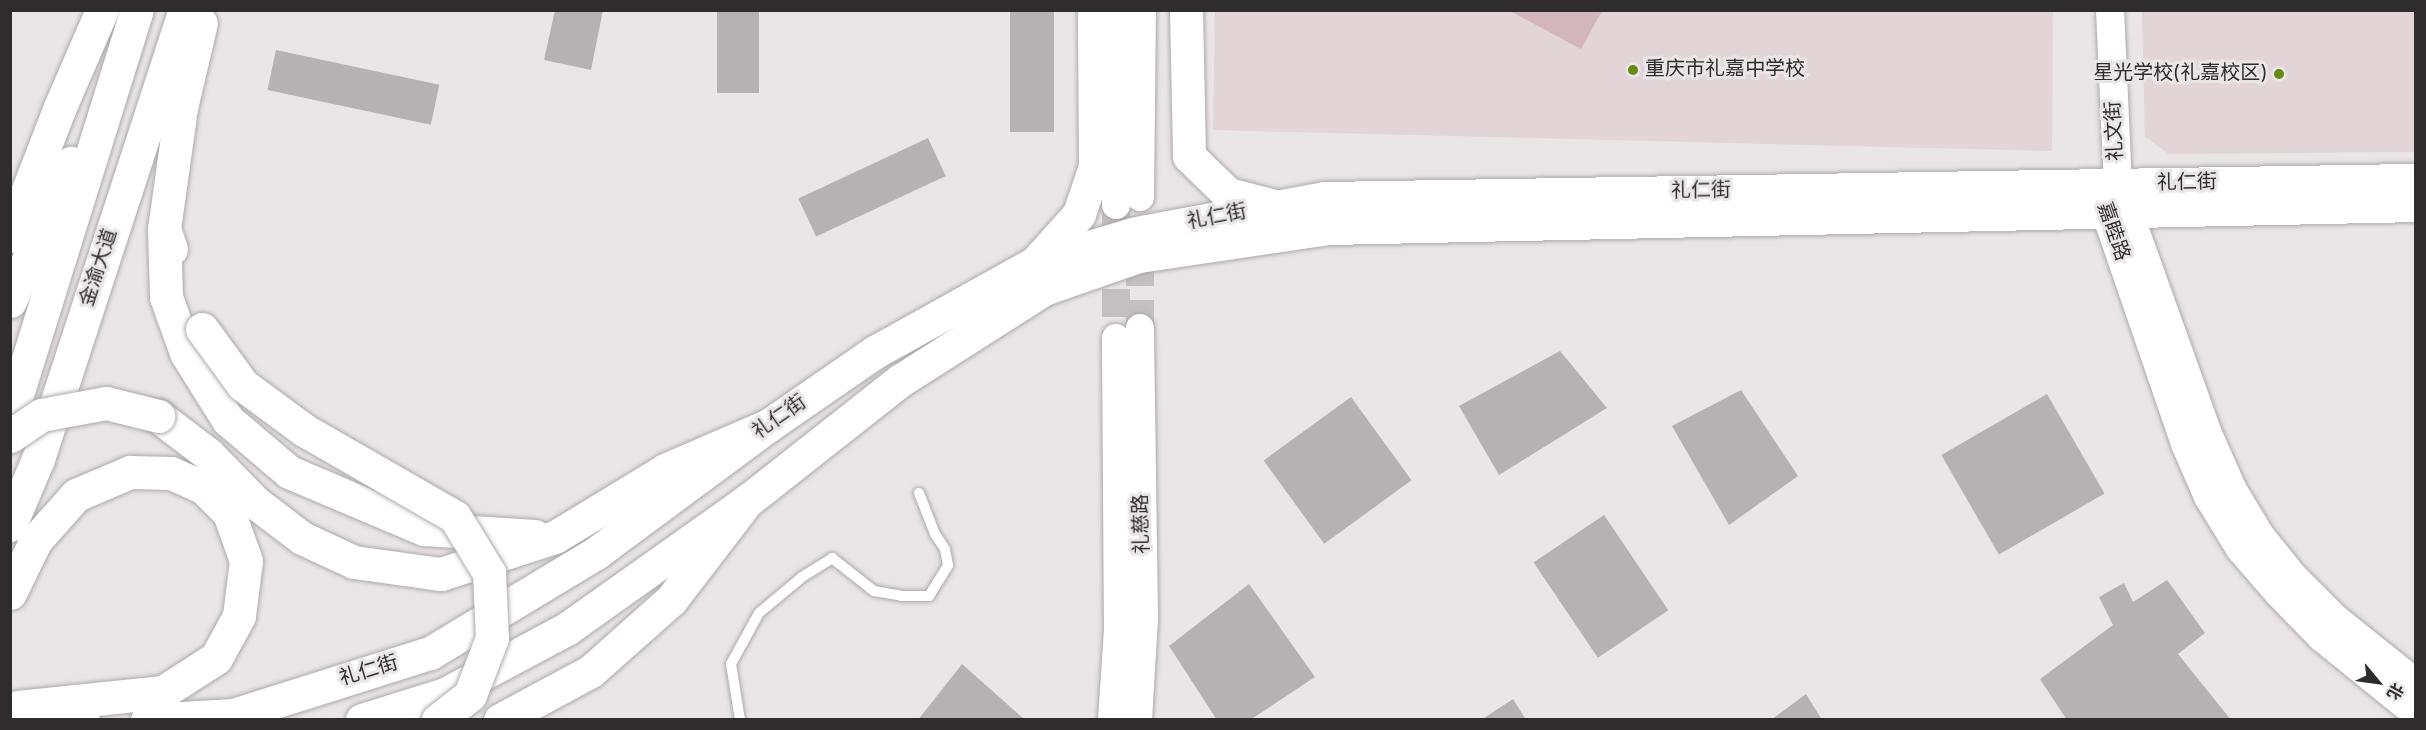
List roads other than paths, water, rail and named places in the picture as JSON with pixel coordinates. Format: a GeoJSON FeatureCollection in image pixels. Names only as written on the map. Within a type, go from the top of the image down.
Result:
{"type":"FeatureCollection","features":[{"type":"Feature","properties":{"kind":"main road"},"geometry":{"type":"LineString","coordinates":[[10,236],[60,107],[102,10]]}},
{"type":"Feature","properties":{"kind":"main road","name":"金渝大道"},"geometry":{"type":"LineString","coordinates":[[10,525],[38,459],[185,10]]}},
{"type":"Feature","properties":{"kind":"main road"},"geometry":{"type":"LineString","coordinates":[[204,10],[181,108],[164,229],[166,297],[186,353],[228,420],[289,472],[424,529],[555,537]]}},
{"type":"Feature","properties":{"kind":"main road"},"geometry":{"type":"LineString","coordinates":[[1035,263],[1079,214],[1095,166],[1094,10]]}},
{"type":"Feature","properties":{"kind":"main road"},"geometry":{"type":"LineString","coordinates":[[1186,10],[1189,156],[1228,194],[1279,207]]}},
{"type":"Feature","properties":{"kind":"main road"},"geometry":{"type":"LineString","coordinates":[[10,301],[135,16]]}},
{"type":"Feature","properties":{"kind":"main road","name":"金渝大道"},"geometry":{"type":"LineString","coordinates":[[10,417],[135,16]]}},
{"type":"Feature","properties":{"kind":"main road","name":"礼仁街"},"geometry":{"type":"LineString","coordinates":[[362,720],[445,694],[568,628],[747,501],[901,380],[1044,289],[1139,256],[1329,228],[2112,199],[2415,180]]}},
{"type":"Feature","properties":{"kind":"main road","name":"礼仁街"},"geometry":{"type":"LineString","coordinates":[[147,720],[233,714],[430,653],[596,553],[769,425],[875,352],[1035,263],[1136,233],[1325,198],[2112,199],[2415,205]]}},
{"type":"Feature","properties":{"kind":"main road"},"geometry":{"type":"LineString","coordinates":[[164,229],[202,329],[243,385],[304,430],[455,517],[489,573],[492,638],[470,695],[438,720]]}},
{"type":"Feature","properties":{"kind":"main road"},"geometry":{"type":"LineString","coordinates":[[10,436],[41,415],[106,403],[158,416],[208,454],[256,503],[302,538],[354,562],[441,574],[555,537],[665,470],[769,425]]}},
{"type":"Feature","properties":{"kind":"main road"},"geometry":{"type":"LineString","coordinates":[[10,593],[36,540],[76,495],[129,472],[171,473],[204,488],[229,513],[246,561],[239,616],[216,658],[163,692],[14,706]]}},
{"type":"Feature","properties":{"kind":"main road"},"geometry":{"type":"LineString","coordinates":[[500,720],[591,671],[671,600],[747,501]]}},
{"type":"Feature","properties":{"kind":"main road"},"geometry":{"type":"LineString","coordinates":[[14,706],[83,720]]}},
{"type":"Feature","properties":{"kind":"street"},"geometry":{"type":"LineString","coordinates":[[1118,10],[1128,201],[1142,10]]}},
{"type":"Feature","properties":{"kind":"street","name":"礼文街"},"geometry":{"type":"LineString","coordinates":[[2110,10],[2112,199]]}},
{"type":"Feature","properties":{"kind":"street","name":"嘉睦路"},"geometry":{"type":"LineString","coordinates":[[2112,199],[2209,436],[2233,490],[2260,535],[2293,576],[2336,619],[2415,683]]}},
{"type":"Feature","properties":{"kind":"street","name":"嘉睦路"},"geometry":{"type":"LineString","coordinates":[[2112,199],[2186,444],[2208,497],[2240,549],[2278,593],[2321,637],[2415,714]]}},
{"type":"Feature","properties":{"kind":"street","name":"礼慈路"},"geometry":{"type":"LineString","coordinates":[[1112,720],[1118,630],[1128,333],[1144,618],[1138,720]]}},
{"type":"Feature","properties":{"kind":"lane"},"geometry":{"type":"LineString","coordinates":[[740,720],[731,664],[759,613],[802,577],[832,558],[874,591],[901,596],[929,596],[948,565],[945,549],[935,534],[919,493]]}},
{"type":"Feature","properties":{"kind":"tunnel"},"geometry":{"type":"LineString","coordinates":[[1140,197],[1140,328]]}},
{"type":"Feature","properties":{"kind":"tunnel"},"geometry":{"type":"LineString","coordinates":[[1116,205],[1116,338]]}},
{"type":"Feature","properties":{"kind":"place","name":"重庆市礼嘉中学校"},"geometry":{"type":"Point","coordinates":[1633,70]}},
{"type":"Feature","properties":{"kind":"place","name":"星光学校(礼嘉校区)"},"geometry":{"type":"Point","coordinates":[2279,74]}}]}
